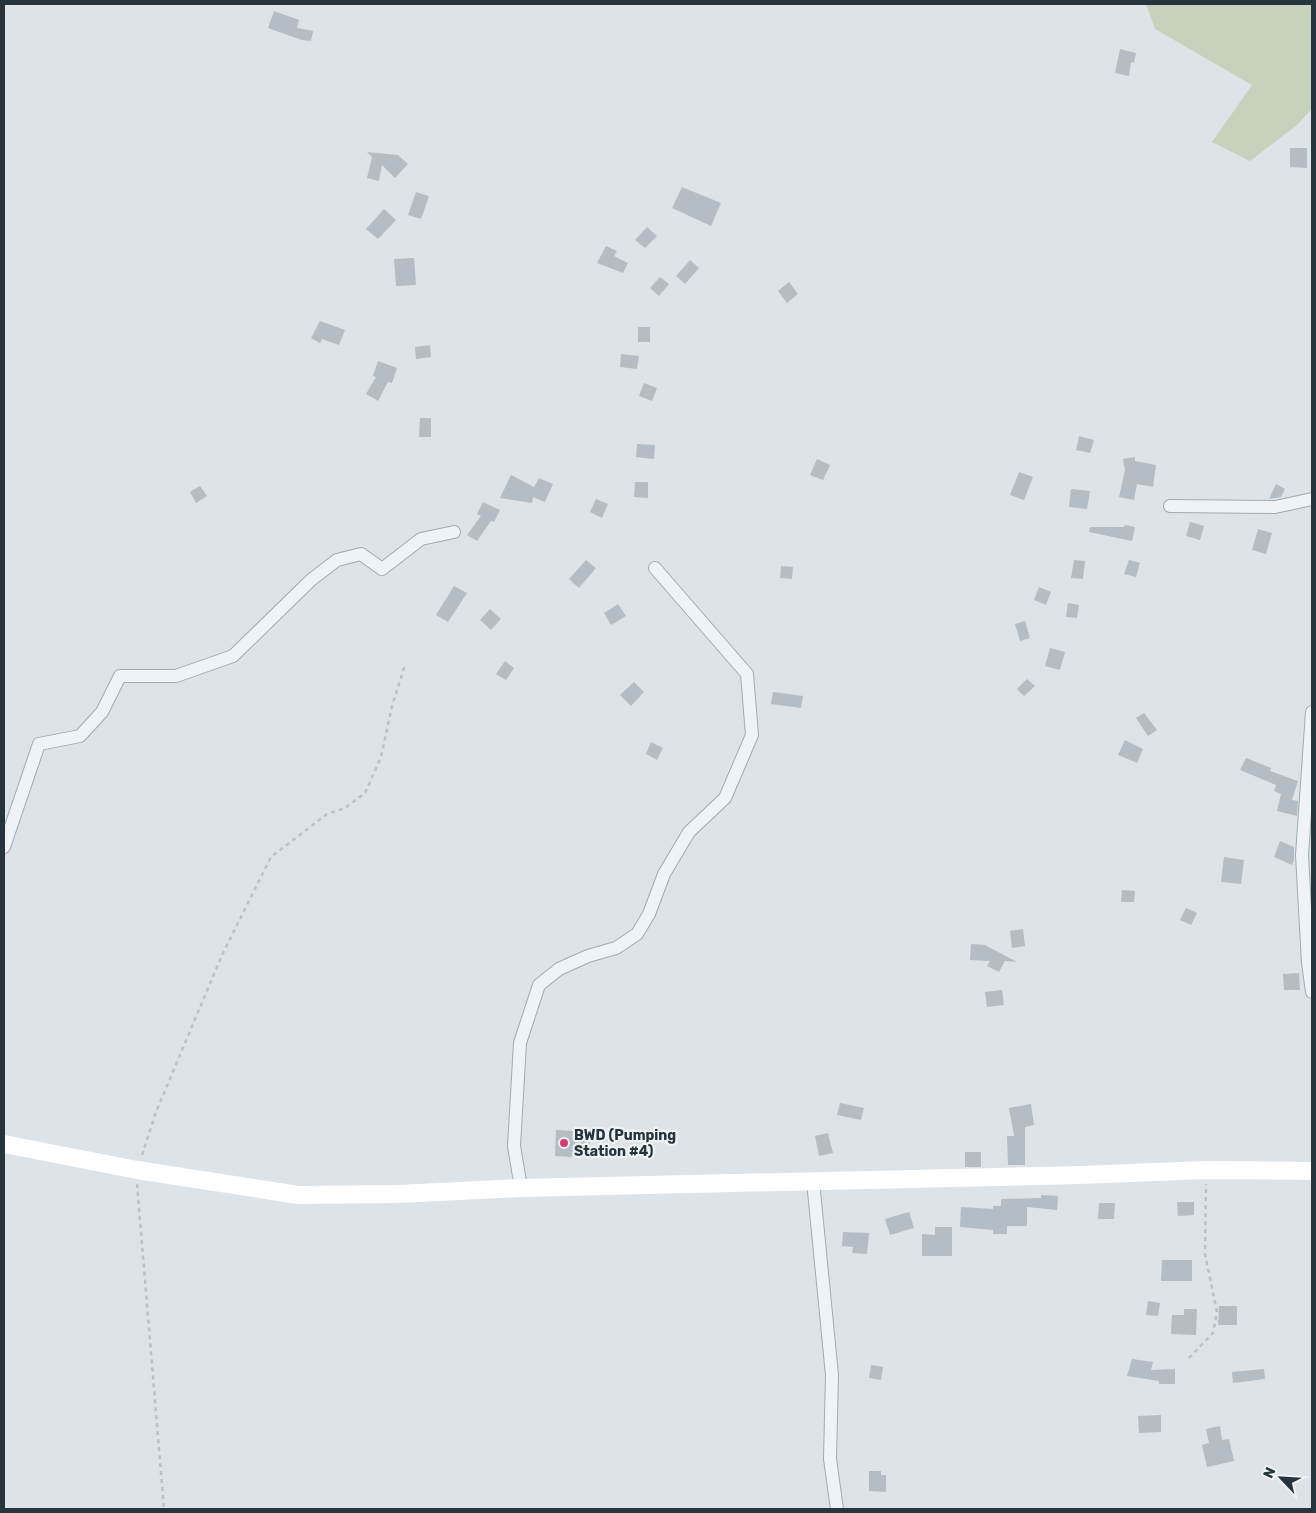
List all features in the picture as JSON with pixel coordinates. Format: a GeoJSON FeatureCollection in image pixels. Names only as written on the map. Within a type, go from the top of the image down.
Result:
{"type":"FeatureCollection","features":[{"type":"Feature","properties":{"kind":"main road"},"geometry":{"type":"LineString","coordinates":[[4,1144],[137,1170],[298,1194],[398,1194],[521,1188],[1080,1175],[1206,1170],[1312,1171]]}},
{"type":"Feature","properties":{"kind":"street"},"geometry":{"type":"LineString","coordinates":[[1170,506],[1275,507],[1312,500]]}},
{"type":"Feature","properties":{"kind":"street"},"geometry":{"type":"LineString","coordinates":[[4,847],[38,744],[80,736],[102,712],[120,676],[176,676],[233,656],[311,580],[337,560],[361,554],[382,569],[421,539],[454,532]]}},
{"type":"Feature","properties":{"kind":"street"},"geometry":{"type":"LineString","coordinates":[[521,1188],[514,1146],[520,1043],[539,986],[559,970],[588,956],[616,948],[637,934],[649,914],[664,874],[690,832],[725,798],[752,735],[747,674],[655,568]]}},
{"type":"Feature","properties":{"kind":"street"},"geometry":{"type":"LineString","coordinates":[[1312,712],[1302,856],[1308,963],[1312,992]]}},
{"type":"Feature","properties":{"kind":"street"},"geometry":{"type":"LineString","coordinates":[[813,1181],[832,1376],[830,1459],[837,1509]]}},
{"type":"Feature","properties":{"kind":"path"},"geometry":{"type":"LineString","coordinates":[[164,1509],[137,1195],[137,1170],[156,1112],[222,955],[271,857],[327,814],[345,808],[365,793],[380,757],[392,706],[405,665]]}},
{"type":"Feature","properties":{"kind":"path"},"geometry":{"type":"LineString","coordinates":[[1189,1358],[1213,1333],[1216,1312],[1206,1254],[1206,1170]]}},
{"type":"Feature","properties":{"kind":"green space"},"geometry":{"type":"Polygon","coordinates":[[[1146,4],[1312,4],[1312,109],[1297,125],[1250,161],[1212,142],[1252,85],[1155,29],[1146,4]]]}},
{"type":"Feature","properties":{"kind":"building"},"geometry":{"type":"Polygon","coordinates":[[[274,11],[299,20],[297,28],[313,31],[311,41],[302,40],[268,28],[274,11]]]}},
{"type":"Feature","properties":{"kind":"building"},"geometry":{"type":"Polygon","coordinates":[[[1120,49],[1136,53],[1134,63],[1131,62],[1129,76],[1115,73],[1120,49]]]}},
{"type":"Feature","properties":{"kind":"building"},"geometry":{"type":"Polygon","coordinates":[[[1290,148],[1307,148],[1307,168],[1290,167],[1290,148]]]}},
{"type":"Feature","properties":{"kind":"building"},"geometry":{"type":"Polygon","coordinates":[[[367,152],[398,155],[408,164],[395,178],[382,165],[379,181],[367,178],[372,157],[367,152]]]}},
{"type":"Feature","properties":{"kind":"building"},"geometry":{"type":"Polygon","coordinates":[[[682,187],[721,203],[711,226],[672,208],[682,187]]]}},
{"type":"Feature","properties":{"kind":"building"},"geometry":{"type":"Polygon","coordinates":[[[416,192],[429,196],[421,219],[408,215],[416,192]]]}},
{"type":"Feature","properties":{"kind":"building"},"geometry":{"type":"Polygon","coordinates":[[[384,209],[396,220],[378,239],[366,229],[384,209]]]}},
{"type":"Feature","properties":{"kind":"building"},"geometry":{"type":"Polygon","coordinates":[[[647,227],[657,236],[645,248],[635,240],[647,227]]]}},
{"type":"Feature","properties":{"kind":"building"},"geometry":{"type":"Polygon","coordinates":[[[606,246],[617,251],[614,256],[628,263],[623,273],[597,263],[606,246]]]}},
{"type":"Feature","properties":{"kind":"building"},"geometry":{"type":"Polygon","coordinates":[[[414,258],[416,285],[396,286],[394,259],[414,258]]]}},
{"type":"Feature","properties":{"kind":"building"},"geometry":{"type":"Polygon","coordinates":[[[690,260],[699,268],[685,284],[676,276],[690,260]]]}},
{"type":"Feature","properties":{"kind":"building"},"geometry":{"type":"Polygon","coordinates":[[[660,277],[669,284],[659,296],[650,288],[660,277]]]}},
{"type":"Feature","properties":{"kind":"building"},"geometry":{"type":"Polygon","coordinates":[[[789,282],[798,294],[787,303],[778,291],[789,282]]]}},
{"type":"Feature","properties":{"kind":"building"},"geometry":{"type":"Polygon","coordinates":[[[320,321],[345,330],[339,345],[322,339],[320,343],[311,338],[320,321]]]}},
{"type":"Feature","properties":{"kind":"building"},"geometry":{"type":"Polygon","coordinates":[[[638,327],[650,327],[650,342],[638,342],[638,327]]]}},
{"type":"Feature","properties":{"kind":"building"},"geometry":{"type":"Polygon","coordinates":[[[430,345],[431,357],[416,359],[415,347],[430,345]]]}},
{"type":"Feature","properties":{"kind":"building"},"geometry":{"type":"Polygon","coordinates":[[[621,354],[639,356],[637,369],[620,367],[621,354]]]}},
{"type":"Feature","properties":{"kind":"building"},"geometry":{"type":"Polygon","coordinates":[[[378,361],[397,368],[392,383],[388,382],[378,401],[366,394],[376,377],[373,376],[378,361]]]}},
{"type":"Feature","properties":{"kind":"building"},"geometry":{"type":"Polygon","coordinates":[[[644,383],[657,388],[652,401],[639,396],[644,383]]]}},
{"type":"Feature","properties":{"kind":"building"},"geometry":{"type":"Polygon","coordinates":[[[420,418],[431,418],[431,437],[419,437],[420,418]]]}},
{"type":"Feature","properties":{"kind":"building"},"geometry":{"type":"Polygon","coordinates":[[[1079,436],[1094,440],[1090,453],[1076,450],[1079,436]]]}},
{"type":"Feature","properties":{"kind":"building"},"geometry":{"type":"Polygon","coordinates":[[[637,444],[655,445],[654,459],[636,457],[637,444]]]}},
{"type":"Feature","properties":{"kind":"building"},"geometry":{"type":"Polygon","coordinates":[[[1135,457],[1135,461],[1156,465],[1153,487],[1137,484],[1134,500],[1119,497],[1125,470],[1123,459],[1135,457]]]}},
{"type":"Feature","properties":{"kind":"building"},"geometry":{"type":"Polygon","coordinates":[[[817,459],[830,465],[823,480],[810,475],[817,459]]]}},
{"type":"Feature","properties":{"kind":"building"},"geometry":{"type":"Polygon","coordinates":[[[1019,472],[1033,477],[1024,500],[1010,495],[1019,472]]]}},
{"type":"Feature","properties":{"kind":"building"},"geometry":{"type":"Polygon","coordinates":[[[511,475],[534,487],[539,478],[553,484],[545,502],[533,497],[532,503],[500,498],[511,475]]]}},
{"type":"Feature","properties":{"kind":"building"},"geometry":{"type":"Polygon","coordinates":[[[635,482],[648,482],[648,498],[634,497],[635,482]]]}},
{"type":"Feature","properties":{"kind":"building"},"geometry":{"type":"Polygon","coordinates":[[[1276,484],[1285,489],[1281,497],[1269,499],[1276,484]]]}},
{"type":"Feature","properties":{"kind":"building"},"geometry":{"type":"Polygon","coordinates":[[[200,486],[207,496],[196,503],[190,492],[200,486]]]}},
{"type":"Feature","properties":{"kind":"building"},"geometry":{"type":"Polygon","coordinates":[[[1071,489],[1090,491],[1087,509],[1069,507],[1071,489]]]}},
{"type":"Feature","properties":{"kind":"building"},"geometry":{"type":"Polygon","coordinates":[[[596,499],[608,504],[602,518],[590,512],[596,499]]]}},
{"type":"Feature","properties":{"kind":"building"},"geometry":{"type":"Polygon","coordinates":[[[483,502],[500,510],[494,522],[491,521],[477,541],[467,535],[481,516],[477,514],[483,502]]]}},
{"type":"Feature","properties":{"kind":"building"},"geometry":{"type":"Polygon","coordinates":[[[1190,522],[1204,526],[1200,540],[1186,536],[1190,522]]]}},
{"type":"Feature","properties":{"kind":"building"},"geometry":{"type":"Polygon","coordinates":[[[1125,525],[1135,527],[1132,541],[1089,532],[1090,527],[1124,527],[1125,525]]]}},
{"type":"Feature","properties":{"kind":"building"},"geometry":{"type":"Polygon","coordinates":[[[1258,529],[1272,533],[1266,554],[1252,550],[1258,529]]]}},
{"type":"Feature","properties":{"kind":"building"},"geometry":{"type":"Polygon","coordinates":[[[586,560],[596,568],[579,588],[569,579],[586,560]]]}},
{"type":"Feature","properties":{"kind":"building"},"geometry":{"type":"Polygon","coordinates":[[[1074,560],[1085,561],[1083,579],[1071,578],[1074,560]]]}},
{"type":"Feature","properties":{"kind":"building"},"geometry":{"type":"Polygon","coordinates":[[[1129,560],[1140,563],[1136,577],[1124,574],[1129,560]]]}},
{"type":"Feature","properties":{"kind":"building"},"geometry":{"type":"Polygon","coordinates":[[[781,566],[793,567],[792,579],[780,578],[781,566]]]}},
{"type":"Feature","properties":{"kind":"building"},"geometry":{"type":"Polygon","coordinates":[[[454,586],[467,593],[448,622],[436,615],[454,586]]]}},
{"type":"Feature","properties":{"kind":"building"},"geometry":{"type":"Polygon","coordinates":[[[1039,587],[1051,592],[1046,605],[1034,600],[1039,587]]]}},
{"type":"Feature","properties":{"kind":"building"},"geometry":{"type":"Polygon","coordinates":[[[1068,603],[1079,605],[1077,618],[1066,617],[1068,603]]]}},
{"type":"Feature","properties":{"kind":"building"},"geometry":{"type":"Polygon","coordinates":[[[618,604],[626,616],[611,625],[604,613],[618,604]]]}},
{"type":"Feature","properties":{"kind":"building"},"geometry":{"type":"Polygon","coordinates":[[[490,609],[501,619],[491,630],[480,620],[490,609]]]}},
{"type":"Feature","properties":{"kind":"building"},"geometry":{"type":"Polygon","coordinates":[[[1025,621],[1030,638],[1020,641],[1015,624],[1025,621]]]}},
{"type":"Feature","properties":{"kind":"building"},"geometry":{"type":"Polygon","coordinates":[[[1050,648],[1065,652],[1060,670],[1045,666],[1050,648]]]}},
{"type":"Feature","properties":{"kind":"building"},"geometry":{"type":"Polygon","coordinates":[[[505,661],[514,668],[506,680],[496,674],[505,661]]]}},
{"type":"Feature","properties":{"kind":"building"},"geometry":{"type":"Polygon","coordinates":[[[1027,679],[1035,686],[1024,696],[1017,689],[1027,679]]]}},
{"type":"Feature","properties":{"kind":"building"},"geometry":{"type":"Polygon","coordinates":[[[634,682],[644,692],[631,706],[620,695],[634,682]]]}},
{"type":"Feature","properties":{"kind":"building"},"geometry":{"type":"Polygon","coordinates":[[[773,692],[803,696],[801,708],[771,704],[773,692]]]}},
{"type":"Feature","properties":{"kind":"building"},"geometry":{"type":"Polygon","coordinates":[[[1144,713],[1157,730],[1148,736],[1136,718],[1144,713]]]}},
{"type":"Feature","properties":{"kind":"building"},"geometry":{"type":"Polygon","coordinates":[[[1125,740],[1143,749],[1137,763],[1118,755],[1125,740]]]}},
{"type":"Feature","properties":{"kind":"building"},"geometry":{"type":"Polygon","coordinates":[[[651,742],[663,748],[657,760],[646,754],[651,742]]]}},
{"type":"Feature","properties":{"kind":"building"},"geometry":{"type":"Polygon","coordinates":[[[1246,758],[1271,768],[1270,771],[1298,781],[1292,800],[1298,801],[1297,816],[1277,811],[1281,794],[1274,791],[1276,785],[1240,770],[1246,758]]]}},
{"type":"Feature","properties":{"kind":"building"},"geometry":{"type":"Polygon","coordinates":[[[1280,841],[1294,847],[1292,865],[1274,857],[1280,841]]]}},
{"type":"Feature","properties":{"kind":"building"},"geometry":{"type":"Polygon","coordinates":[[[1224,857],[1244,860],[1241,884],[1221,882],[1224,857]]]}},
{"type":"Feature","properties":{"kind":"building"},"geometry":{"type":"Polygon","coordinates":[[[1122,890],[1135,891],[1134,902],[1121,902],[1122,890]]]}},
{"type":"Feature","properties":{"kind":"building"},"geometry":{"type":"Polygon","coordinates":[[[1186,908],[1197,913],[1191,925],[1180,920],[1186,908]]]}},
{"type":"Feature","properties":{"kind":"building"},"geometry":{"type":"Polygon","coordinates":[[[1023,929],[1025,946],[1012,948],[1010,931],[1023,929]]]}},
{"type":"Feature","properties":{"kind":"building"},"geometry":{"type":"Polygon","coordinates":[[[971,944],[985,945],[1017,962],[1005,961],[999,972],[987,966],[990,961],[970,960],[971,944]]]}},
{"type":"Feature","properties":{"kind":"building"},"geometry":{"type":"Polygon","coordinates":[[[1299,973],[1300,990],[1284,990],[1283,974],[1299,973]]]}},
{"type":"Feature","properties":{"kind":"building"},"geometry":{"type":"Polygon","coordinates":[[[1002,990],[1004,1005],[987,1007],[985,992],[1002,990]]]}},
{"type":"Feature","properties":{"kind":"building"},"geometry":{"type":"Polygon","coordinates":[[[840,1103],[864,1108],[861,1120],[837,1115],[840,1103]]]}},
{"type":"Feature","properties":{"kind":"building"},"geometry":{"type":"Polygon","coordinates":[[[1031,1104],[1034,1125],[1025,1127],[1025,1165],[1008,1165],[1007,1136],[1014,1136],[1009,1108],[1031,1104]]]}},
{"type":"Feature","properties":{"kind":"building"},"geometry":{"type":"Polygon","coordinates":[[[556,1130],[591,1132],[588,1155],[572,1153],[572,1157],[555,1156],[556,1130]]]}},
{"type":"Feature","properties":{"kind":"building"},"geometry":{"type":"Polygon","coordinates":[[[828,1133],[833,1153],[819,1156],[815,1136],[828,1133]]]}},
{"type":"Feature","properties":{"kind":"building"},"geometry":{"type":"Polygon","coordinates":[[[965,1152],[981,1152],[981,1167],[965,1167],[965,1152]]]}},
{"type":"Feature","properties":{"kind":"building"},"geometry":{"type":"Polygon","coordinates":[[[1041,1195],[1058,1196],[1057,1210],[1027,1207],[1027,1226],[1007,1226],[1007,1234],[993,1234],[993,1230],[960,1227],[961,1207],[993,1209],[993,1206],[1001,1206],[1001,1199],[1041,1198],[1041,1195]]]}},
{"type":"Feature","properties":{"kind":"building"},"geometry":{"type":"Polygon","coordinates":[[[1177,1202],[1194,1202],[1194,1215],[1178,1216],[1177,1202]]]}},
{"type":"Feature","properties":{"kind":"building"},"geometry":{"type":"Polygon","coordinates":[[[1099,1203],[1115,1203],[1114,1219],[1098,1219],[1099,1203]]]}},
{"type":"Feature","properties":{"kind":"building"},"geometry":{"type":"Polygon","coordinates":[[[909,1212],[914,1228],[890,1235],[885,1219],[909,1212]]]}},
{"type":"Feature","properties":{"kind":"building"},"geometry":{"type":"Polygon","coordinates":[[[935,1227],[952,1227],[952,1256],[922,1256],[922,1234],[935,1235],[935,1227]]]}},
{"type":"Feature","properties":{"kind":"building"},"geometry":{"type":"Polygon","coordinates":[[[843,1232],[869,1233],[867,1254],[852,1253],[853,1247],[842,1246],[843,1232]]]}},
{"type":"Feature","properties":{"kind":"building"},"geometry":{"type":"Polygon","coordinates":[[[1162,1260],[1192,1260],[1192,1281],[1161,1281],[1162,1260]]]}},
{"type":"Feature","properties":{"kind":"building"},"geometry":{"type":"Polygon","coordinates":[[[1148,1301],[1160,1303],[1158,1316],[1146,1315],[1148,1301]]]}},
{"type":"Feature","properties":{"kind":"building"},"geometry":{"type":"Polygon","coordinates":[[[1219,1306],[1237,1306],[1237,1325],[1218,1325],[1219,1306]]]}},
{"type":"Feature","properties":{"kind":"building"},"geometry":{"type":"Polygon","coordinates":[[[1184,1309],[1197,1309],[1196,1335],[1171,1334],[1172,1315],[1184,1315],[1184,1309]]]}},
{"type":"Feature","properties":{"kind":"building"},"geometry":{"type":"Polygon","coordinates":[[[1132,1359],[1153,1362],[1151,1370],[1175,1369],[1175,1384],[1159,1384],[1159,1381],[1127,1376],[1132,1359]]]}},
{"type":"Feature","properties":{"kind":"building"},"geometry":{"type":"Polygon","coordinates":[[[871,1365],[883,1367],[881,1380],[869,1378],[871,1365]]]}},
{"type":"Feature","properties":{"kind":"building"},"geometry":{"type":"Polygon","coordinates":[[[1264,1369],[1265,1379],[1233,1383],[1232,1372],[1264,1369]]]}},
{"type":"Feature","properties":{"kind":"building"},"geometry":{"type":"Polygon","coordinates":[[[1161,1415],[1161,1432],[1139,1433],[1138,1416],[1161,1415]]]}},
{"type":"Feature","properties":{"kind":"building"},"geometry":{"type":"Polygon","coordinates":[[[1220,1426],[1222,1440],[1229,1439],[1234,1461],[1207,1467],[1202,1445],[1209,1443],[1206,1429],[1220,1426]]]}},
{"type":"Feature","properties":{"kind":"building"},"geometry":{"type":"Polygon","coordinates":[[[869,1471],[881,1471],[881,1475],[886,1475],[886,1492],[869,1491],[869,1471]]]}},
{"type":"Feature","properties":{"kind":"place","name":"BWD (Pumping Station #4)"},"geometry":{"type":"Point","coordinates":[564,1143]}}]}
